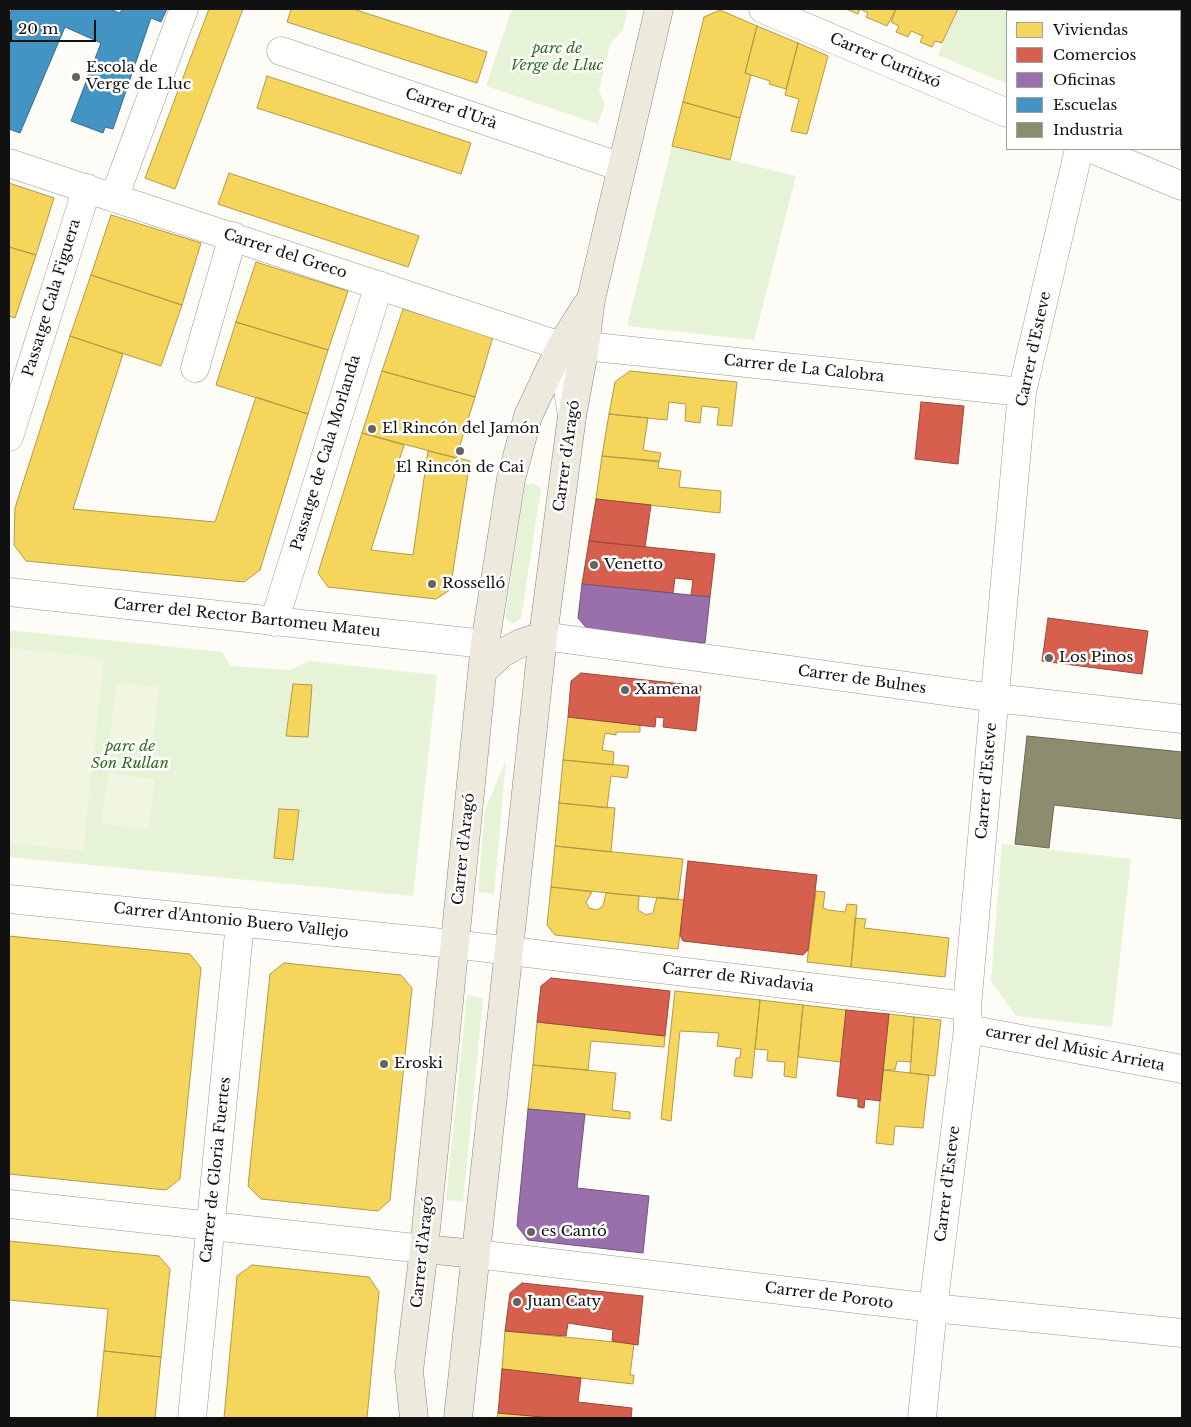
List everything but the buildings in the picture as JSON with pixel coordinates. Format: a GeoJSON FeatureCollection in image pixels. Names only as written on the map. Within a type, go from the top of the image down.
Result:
{"type":"FeatureCollection","features":[{"type":"Feature","properties":{"kind":"main road","name":"Carrer d'Aragó"},"geometry":{"type":"LineString","coordinates":[[414,1418],[409,1371],[424,1249],[453,944],[485,644],[511,479],[528,416],[573,346],[591,299],[659,9]]}},
{"type":"Feature","properties":{"kind":"main road","name":"Carrer d'Aragó"},"geometry":{"type":"LineString","coordinates":[[458,1418],[543,636],[572,416]]}},
{"type":"Feature","properties":{"kind":"main road"},"geometry":{"type":"LineString","coordinates":[[483,671],[502,652],[543,636]]}},
{"type":"Feature","properties":{"kind":"main road"},"geometry":{"type":"LineString","coordinates":[[424,1249],[476,1254]]}},
{"type":"Feature","properties":{"kind":"street"},"geometry":{"type":"LineString","coordinates":[[114,198],[184,9]]}},
{"type":"Feature","properties":{"kind":"street","name":"Carrer Curtitxó"},"geometry":{"type":"LineString","coordinates":[[763,9],[1006,113]]}},
{"type":"Feature","properties":{"kind":"street","name":"Carrer d'Urà"},"geometry":{"type":"LineString","coordinates":[[281,51],[622,167]]}},
{"type":"Feature","properties":{"kind":"street","name":"Carrer d'Esteve"},"geometry":{"type":"LineString","coordinates":[[922,1418],[967,1018],[1022,392],[1079,150]]}},
{"type":"Feature","properties":{"kind":"street"},"geometry":{"type":"LineString","coordinates":[[1094,150],[1182,186]]}},
{"type":"Feature","properties":{"kind":"street","name":"Carrer del Greco"},"geometry":{"type":"LineString","coordinates":[[9,163],[379,285],[573,346]]}},
{"type":"Feature","properties":{"kind":"street","name":"Passatge Cala Figuera"},"geometry":{"type":"LineString","coordinates":[[9,437],[87,188]]}},
{"type":"Feature","properties":{"kind":"street"},"geometry":{"type":"LineString","coordinates":[[195,368],[233,236]]}},
{"type":"Feature","properties":{"kind":"street","name":"Passatge de Cala Morlanda"},"geometry":{"type":"LineString","coordinates":[[274,622],[379,285]]}},
{"type":"Feature","properties":{"kind":"street"},"geometry":{"type":"LineString","coordinates":[[572,416],[573,346]]}},
{"type":"Feature","properties":{"kind":"street","name":"Carrer de La Calobra"},"geometry":{"type":"LineString","coordinates":[[573,346],[1022,392]]}},
{"type":"Feature","properties":{"kind":"street","name":"Carrer del Rector Bartomeu Mateu"},"geometry":{"type":"LineString","coordinates":[[9,592],[485,644]]}},
{"type":"Feature","properties":{"kind":"street","name":"Carrer de Bulnes"},"geometry":{"type":"LineString","coordinates":[[543,636],[995,698],[1182,719]]}},
{"type":"Feature","properties":{"kind":"street","name":"Carrer d'Antonio Buero Vallejo"},"geometry":{"type":"LineString","coordinates":[[9,899],[509,951]]}},
{"type":"Feature","properties":{"kind":"street","name":"Carrer de Gloria Fuertes"},"geometry":{"type":"LineString","coordinates":[[192,1418],[240,922]]}},
{"type":"Feature","properties":{"kind":"street","name":"Carrer de Rivadavia"},"geometry":{"type":"LineString","coordinates":[[509,951],[967,1018]]}},
{"type":"Feature","properties":{"kind":"street","name":"carrer del Músic Arrieta"},"geometry":{"type":"LineString","coordinates":[[967,1018],[1182,1069]]}},
{"type":"Feature","properties":{"kind":"street"},"geometry":{"type":"LineString","coordinates":[[9,1204],[424,1249]]}},
{"type":"Feature","properties":{"kind":"street","name":"Carrer de Poroto"},"geometry":{"type":"LineString","coordinates":[[476,1254],[933,1308],[1182,1333]]}},
{"type":"Feature","properties":{"kind":"green space","name":"parc de Verge de Lluc"},"geometry":{"type":"Polygon","coordinates":[[[512,9],[628,9],[623,30],[610,44],[599,91],[605,104],[598,124],[486,86],[512,9]]]}},
{"type":"Feature","properties":{"kind":"green space"},"geometry":{"type":"Polygon","coordinates":[[[958,9],[1000,9],[1006,12],[1006,84],[938,55],[958,9]]]}},
{"type":"Feature","properties":{"kind":"green space"},"geometry":{"type":"Polygon","coordinates":[[[1105,9],[1156,9],[1156,10],[1105,9]]]}},
{"type":"Feature","properties":{"kind":"green space"},"geometry":{"type":"Polygon","coordinates":[[[672,146],[796,176],[754,340],[627,326],[672,146]]]}},
{"type":"Feature","properties":{"kind":"green space"},"geometry":{"type":"Polygon","coordinates":[[[533,483],[541,488],[521,618],[513,624],[505,618],[525,484],[533,483]]]}},
{"type":"Feature","properties":{"kind":"green space","name":"parc de Son Rullan"},"geometry":{"type":"Polygon","coordinates":[[[9,630],[222,652],[231,666],[290,670],[309,661],[437,675],[413,896],[9,857],[9,630]]]}},
{"type":"Feature","properties":{"kind":"green space"},"geometry":{"type":"Polygon","coordinates":[[[9,648],[104,658],[83,851],[9,843],[9,648]]]}},
{"type":"Feature","properties":{"kind":"green space"},"geometry":{"type":"Polygon","coordinates":[[[116,683],[159,687],[153,746],[110,741],[116,683]]]}},
{"type":"Feature","properties":{"kind":"green space"},"geometry":{"type":"Polygon","coordinates":[[[506,760],[494,894],[478,892],[485,810],[506,760]]]}},
{"type":"Feature","properties":{"kind":"green space"},"geometry":{"type":"Polygon","coordinates":[[[108,773],[155,779],[148,830],[101,823],[108,773]]]}},
{"type":"Feature","properties":{"kind":"green space"},"geometry":{"type":"Polygon","coordinates":[[[1002,844],[1131,859],[1112,1027],[1016,1016],[991,981],[1002,844]]]}},
{"type":"Feature","properties":{"kind":"green space"},"geometry":{"type":"Polygon","coordinates":[[[467,995],[483,998],[463,1202],[446,1200],[467,995]]]}},
{"type":"Feature","properties":{"kind":"place","name":"Escola de Verge de Lluc"},"geometry":{"type":"Point","coordinates":[76,77]}},
{"type":"Feature","properties":{"kind":"place","name":"El Rincón del Jamón"},"geometry":{"type":"Point","coordinates":[372,429]}},
{"type":"Feature","properties":{"kind":"place","name":"El Rincón de Cai"},"geometry":{"type":"Point","coordinates":[460,451]}},
{"type":"Feature","properties":{"kind":"place","name":"Venetto"},"geometry":{"type":"Point","coordinates":[594,565]}},
{"type":"Feature","properties":{"kind":"place","name":"Rosselló"},"geometry":{"type":"Point","coordinates":[432,584]}},
{"type":"Feature","properties":{"kind":"place","name":"Los Pinos"},"geometry":{"type":"Point","coordinates":[1049,658]}},
{"type":"Feature","properties":{"kind":"place","name":"Xamena"},"geometry":{"type":"Point","coordinates":[625,690]}},
{"type":"Feature","properties":{"kind":"place","name":"Eroski"},"geometry":{"type":"Point","coordinates":[384,1064]}},
{"type":"Feature","properties":{"kind":"place","name":"es Cantó"},"geometry":{"type":"Point","coordinates":[531,1232]}},
{"type":"Feature","properties":{"kind":"place","name":"Juan Caty"},"geometry":{"type":"Point","coordinates":[517,1302]}}]}
